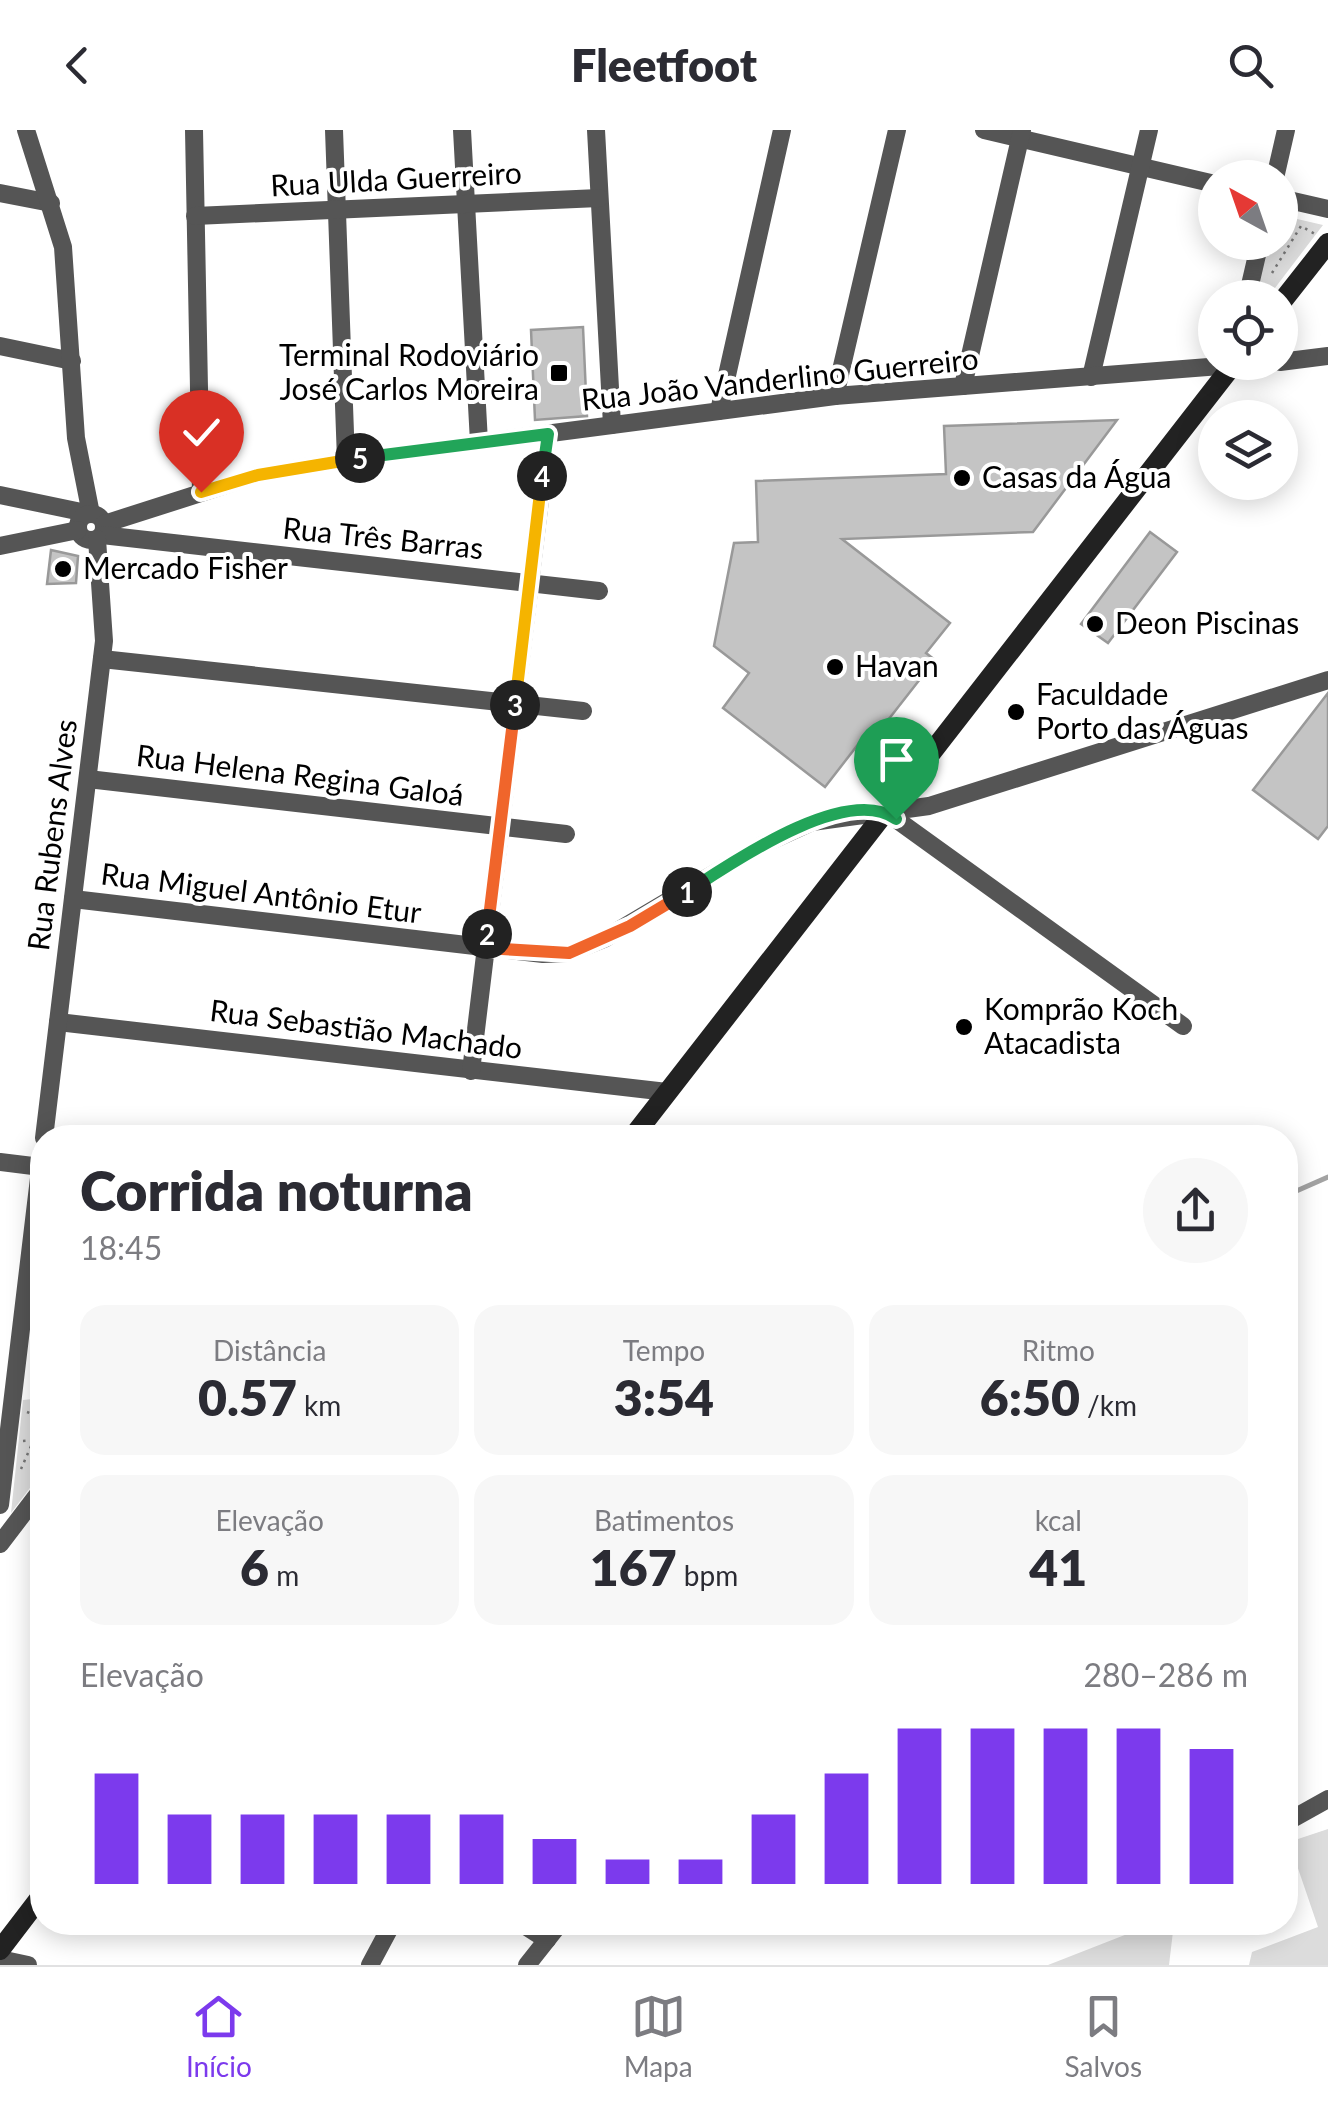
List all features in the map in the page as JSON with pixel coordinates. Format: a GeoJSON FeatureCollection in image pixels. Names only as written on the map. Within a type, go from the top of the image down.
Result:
{"type":"FeatureCollection","features":[{"type":"Feature","properties":{"kind":"main road"},"geometry":{"type":"LineString","coordinates":[[1298,281],[1328,243]]}},
{"type":"Feature","properties":{"kind":"main road"},"geometry":{"type":"LineString","coordinates":[[642,1125],[1221,380]]}},
{"type":"Feature","properties":{"kind":"main road"},"geometry":{"type":"LineString","coordinates":[[0,1950],[30,1911]]}},
{"type":"Feature","properties":{"kind":"street","name":"Rua Rubens Alves"},"geometry":{"type":"LineString","coordinates":[[26,130],[51,203],[66,270],[76,438],[99,528],[104,625],[46,1125]]}},
{"type":"Feature","properties":{"kind":"street"},"geometry":{"type":"LineString","coordinates":[[194,130],[201,492]]}},
{"type":"Feature","properties":{"kind":"street"},"geometry":{"type":"LineString","coordinates":[[334,130],[346,460]]}},
{"type":"Feature","properties":{"kind":"street"},"geometry":{"type":"LineString","coordinates":[[462,130],[479,442]]}},
{"type":"Feature","properties":{"kind":"street"},"geometry":{"type":"LineString","coordinates":[[596,130],[612,425]]}},
{"type":"Feature","properties":{"kind":"street"},"geometry":{"type":"LineString","coordinates":[[719,411],[782,130]]}},
{"type":"Feature","properties":{"kind":"street"},"geometry":{"type":"LineString","coordinates":[[835,396],[897,130]]}},
{"type":"Feature","properties":{"kind":"street"},"geometry":{"type":"LineString","coordinates":[[984,130],[1021,134],[1198,180]]}},
{"type":"Feature","properties":{"kind":"street"},"geometry":{"type":"LineString","coordinates":[[1092,377],[1149,130]]}},
{"type":"Feature","properties":{"kind":"street"},"geometry":{"type":"LineString","coordinates":[[1279,160],[1286,130]]}},
{"type":"Feature","properties":{"kind":"street"},"geometry":{"type":"LineString","coordinates":[[963,386],[1021,134]]}},
{"type":"Feature","properties":{"kind":"street"},"geometry":{"type":"LineString","coordinates":[[0,193],[51,203]]}},
{"type":"Feature","properties":{"kind":"street","name":"Rua Ulda Guerreiro"},"geometry":{"type":"LineString","coordinates":[[196,216],[599,198]]}},
{"type":"Feature","properties":{"kind":"street"},"geometry":{"type":"LineString","coordinates":[[1298,202],[1328,210]]}},
{"type":"Feature","properties":{"kind":"street"},"geometry":{"type":"LineString","coordinates":[[0,346],[72,361]]}},
{"type":"Feature","properties":{"kind":"street","name":"Rua João Vanderlino Guerreiro"},"geometry":{"type":"LineString","coordinates":[[1298,360],[1328,356]]}},
{"type":"Feature","properties":{"kind":"street","name":"Rua João Vanderlino Guerreiro"},"geometry":{"type":"LineString","coordinates":[[99,528],[258,475],[346,460],[835,396],[1198,367]]}},
{"type":"Feature","properties":{"kind":"street"},"geometry":{"type":"LineString","coordinates":[[470,1070],[548,434]]}},
{"type":"Feature","properties":{"kind":"street","name":"Rua Três Barras"},"geometry":{"type":"LineString","coordinates":[[0,495],[99,528],[599,591]]}},
{"type":"Feature","properties":{"kind":"street"},"geometry":{"type":"LineString","coordinates":[[0,546],[78,530],[85,540],[99,528]]}},
{"type":"Feature","properties":{"kind":"street"},"geometry":{"type":"LineString","coordinates":[[102,658],[583,711]]}},
{"type":"Feature","properties":{"kind":"street","name":"Rua Miguel Antônio Etur"},"geometry":{"type":"LineString","coordinates":[[73,899],[485,948],[569,953],[653,913],[788,832],[838,816],[928,806],[1328,680]]}},
{"type":"Feature","properties":{"kind":"street","name":"Rua Helena Regina Galoá"},"geometry":{"type":"LineString","coordinates":[[88,779],[566,834]]}},
{"type":"Feature","properties":{"kind":"street"},"geometry":{"type":"LineString","coordinates":[[886,812],[1184,1026]]}},
{"type":"Feature","properties":{"kind":"street","name":"Rua Sebastião Machado"},"geometry":{"type":"LineString","coordinates":[[58,1022],[667,1092]]}},
{"type":"Feature","properties":{"kind":"street"},"geometry":{"type":"LineString","coordinates":[[0,1162],[30,1161]]}},
{"type":"Feature","properties":{"kind":"street"},"geometry":{"type":"LineString","coordinates":[[0,1505],[30,1259]]}},
{"type":"Feature","properties":{"kind":"street"},"geometry":{"type":"LineString","coordinates":[[0,1544],[30,1505]]}},
{"type":"Feature","properties":{"kind":"street"},"geometry":{"type":"LineString","coordinates":[[1298,1816],[1328,1799]]}},
{"type":"Feature","properties":{"kind":"street"},"geometry":{"type":"LineString","coordinates":[[370,1965],[386,1935]]}},
{"type":"Feature","properties":{"kind":"street"},"geometry":{"type":"LineString","coordinates":[[539,1935],[547,1940]]}},
{"type":"Feature","properties":{"kind":"street"},"geometry":{"type":"LineString","coordinates":[[527,1965],[551,1935]]}},
{"type":"Feature","properties":{"kind":"street"},"geometry":{"type":"LineString","coordinates":[[0,1959],[28,1965]]}},
{"type":"Feature","properties":{"kind":"path"},"geometry":{"type":"LineString","coordinates":[[1267,280],[1301,226],[1328,243]]}},
{"type":"Feature","properties":{"kind":"path"},"geometry":{"type":"LineString","coordinates":[[26,1468],[30,1456]]}},
{"type":"Feature","properties":{"kind":"shaded area"},"geometry":{"type":"Polygon","coordinates":[[[1298,219],[1323,225],[1298,258],[1298,219]]]}},
{"type":"Feature","properties":{"kind":"shaded area"},"geometry":{"type":"Polygon","coordinates":[[[1263,260],[1296,260],[1281,280],[1259,280],[1263,260]]]}},
{"type":"Feature","properties":{"kind":"shaded area"},"geometry":{"type":"Polygon","coordinates":[[[30,1399],[30,1488],[11,1513],[23,1400],[30,1399]]]}},
{"type":"Feature","properties":{"kind":"shaded area"},"geometry":{"type":"Polygon","coordinates":[[[1328,1829],[1328,1965],[1249,1965],[1252,1952],[1318,1927],[1298,1868],[1298,1839],[1328,1829]]]}},
{"type":"Feature","properties":{"kind":"shaded area"},"geometry":{"type":"Polygon","coordinates":[[[1125,1935],[1173,1935],[1169,1965],[1048,1965],[1125,1935]]]}},
{"type":"Feature","properties":{"kind":"building","name":"Terminal Rodoviário José Carlos Moreira"},"geometry":{"type":"Polygon","coordinates":[[[583,327],[587,416],[535,420],[531,330],[583,327]]]}},
{"type":"Feature","properties":{"kind":"building"},"geometry":{"type":"Polygon","coordinates":[[[1117,420],[1033,532],[842,539],[950,623],[926,653],[935,660],[870,743],[863,738],[825,787],[723,708],[749,673],[714,646],[734,543],[758,542],[756,481],[946,474],[944,426],[1117,420]]]}},
{"type":"Feature","properties":{"kind":"building"},"geometry":{"type":"Polygon","coordinates":[[[1150,532],[1177,552],[1108,643],[1081,624],[1150,532]]]}},
{"type":"Feature","properties":{"kind":"building","name":"Mercado Fisher"},"geometry":{"type":"Polygon","coordinates":[[[51,550],[78,556],[76,583],[47,584],[51,550]]]}},
{"type":"Feature","properties":{"kind":"building"},"geometry":{"type":"Polygon","coordinates":[[[1328,693],[1328,826],[1318,839],[1253,790],[1328,693]]]}},
{"type":"Feature","properties":{"kind":"waterway"},"geometry":{"type":"LineString","coordinates":[[1298,1190],[1328,1177]]}},
{"type":"Feature","properties":{"kind":"place","name":"Terminal Rodoviário José Carlos Moreira"},"geometry":{"type":"Point","coordinates":[559,373]}},
{"type":"Feature","properties":{"kind":"place","name":"Casas da Água"},"geometry":{"type":"Point","coordinates":[962,478]}},
{"type":"Feature","properties":{"kind":"place","name":"Mercado Fisher"},"geometry":{"type":"Point","coordinates":[63,569]}},
{"type":"Feature","properties":{"kind":"place","name":"Deon Piscinas"},"geometry":{"type":"Point","coordinates":[1095,624]}},
{"type":"Feature","properties":{"kind":"place","name":"Havan"},"geometry":{"type":"Point","coordinates":[835,667]}},
{"type":"Feature","properties":{"kind":"place","name":"Faculdade Porto das Águas"},"geometry":{"type":"Point","coordinates":[1016,712]}},
{"type":"Feature","properties":{"kind":"place","name":"Komprão Koch Atacadista"},"geometry":{"type":"Point","coordinates":[964,1027]}},
{"type":"Feature","properties":{"kind":"route"},"geometry":{"type":"LineString","coordinates":[[201,492],[294,468],[548,434],[485,948],[569,953],[653,913],[740,858],[812,822],[859,812],[886,812],[896,819]]}}]}
